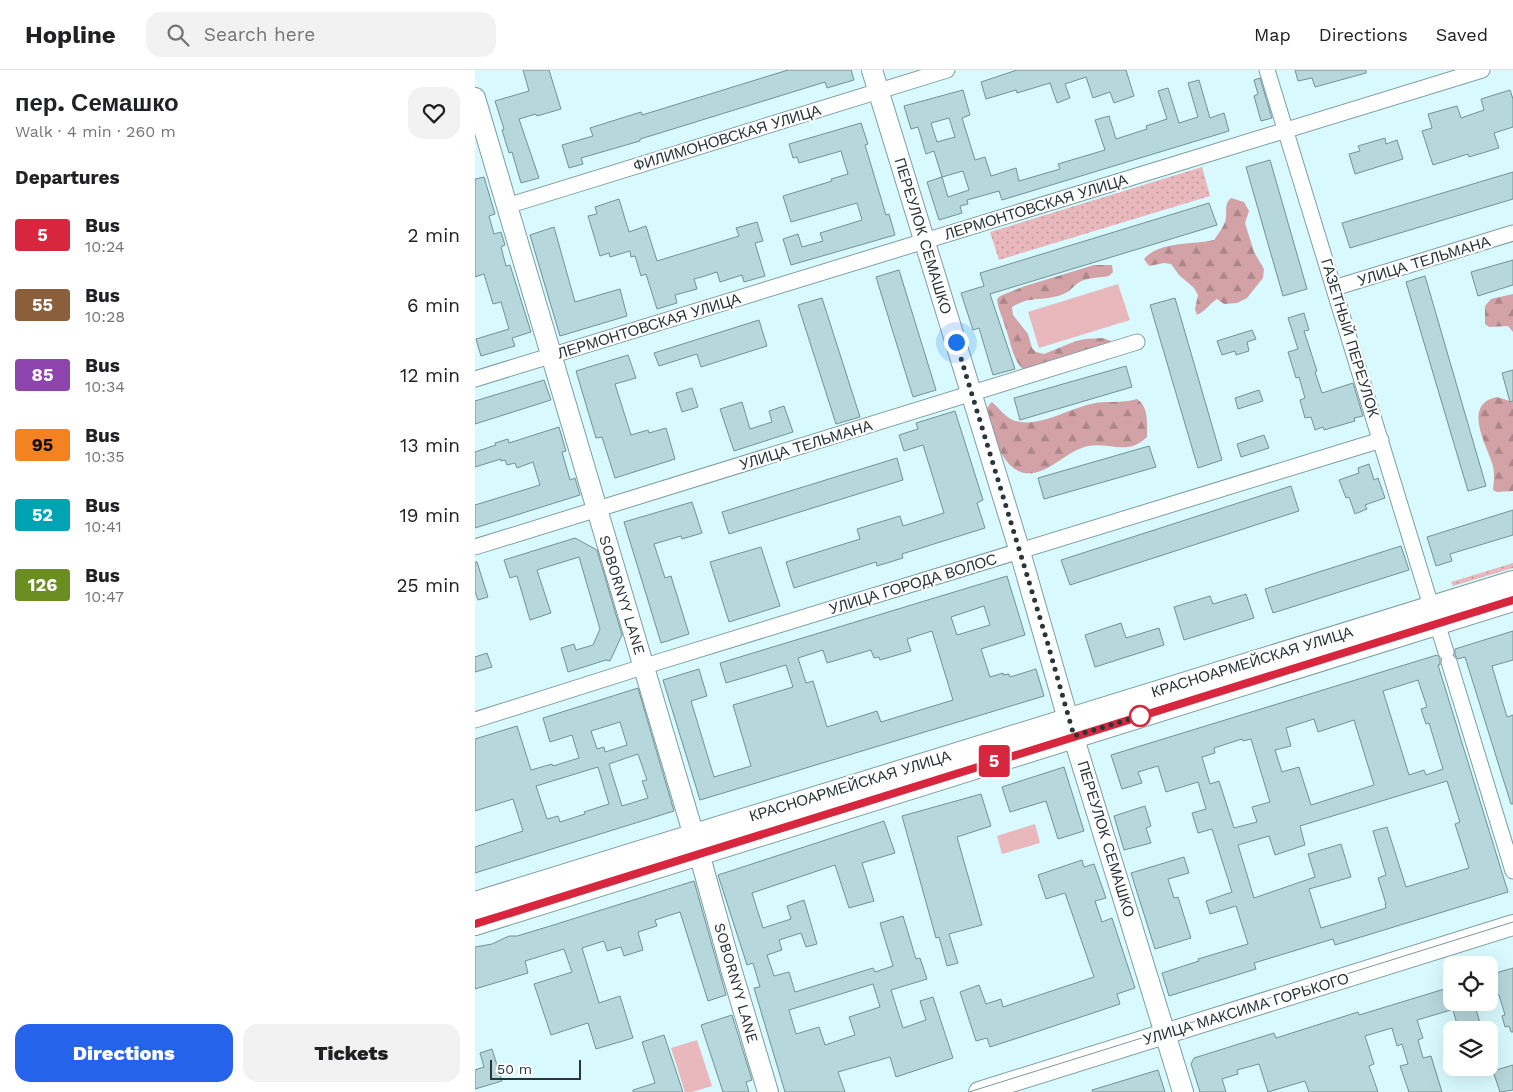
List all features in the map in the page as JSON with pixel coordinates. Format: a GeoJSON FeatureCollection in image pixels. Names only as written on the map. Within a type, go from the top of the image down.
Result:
{"type":"FeatureCollection","features":[{"type":"Feature","properties":{"kind":"main road","name":"КРАСНОАРМЕЙСКАЯ УЛИЦА"},"geometry":{"type":"LineString","coordinates":[[475,903],[697,844],[1434,615],[1513,582]]}},
{"type":"Feature","properties":{"kind":"main road","name":"КРАСНОАРМЕЙСКАЯ УЛИЦА"},"geometry":{"type":"LineString","coordinates":[[1434,615],[1513,600]]}},
{"type":"Feature","properties":{"kind":"main road","name":"КРАСНОАРМЕЙСКАЯ УЛИЦА"},"geometry":{"type":"LineString","coordinates":[[475,924],[697,844]]}},
{"type":"Feature","properties":{"kind":"street","name":"ПЕРЕУЛОК СЕМАШКО"},"geometry":{"type":"LineString","coordinates":[[871,70],[1020,552],[1071,728],[1183,1092]]}},
{"type":"Feature","properties":{"kind":"street","name":"ФИЛИМОНОВСКАЯ УЛИЦА"},"geometry":{"type":"LineString","coordinates":[[507,206],[947,70]]}},
{"type":"Feature","properties":{"kind":"street","name":"ГАЗЕТНЫЙ ПЕРЕУЛОК"},"geometry":{"type":"LineString","coordinates":[[1267,70],[1513,871]]}},
{"type":"Feature","properties":{"kind":"street","name":"ЛЕРМОНТОВСКАЯ УЛИЦА"},"geometry":{"type":"LineString","coordinates":[[475,380],[1482,70]]}},
{"type":"Feature","properties":{"kind":"street","name":"SOBORNYY LANE"},"geometry":{"type":"LineString","coordinates":[[475,98],[697,844],[731,972],[768,1092]]}},
{"type":"Feature","properties":{"kind":"street","name":"УЛИЦА ТЕЛЬМАНА"},"geometry":{"type":"LineString","coordinates":[[1334,288],[1513,233]]}},
{"type":"Feature","properties":{"kind":"street","name":"УЛИЦА ТЕЛЬМАНА"},"geometry":{"type":"LineString","coordinates":[[475,548],[1137,342]]}},
{"type":"Feature","properties":{"kind":"street","name":"УЛИЦА ГОРОДА ВОЛОС"},"geometry":{"type":"LineString","coordinates":[[475,720],[644,666],[1381,440]]}},
{"type":"Feature","properties":{"kind":"street","name":"УЛИЦА МАКСИМА ГОРЬКОГО"},"geometry":{"type":"LineString","coordinates":[[979,1092],[1513,925]]}},
{"type":"Feature","properties":{"kind":"shaded area"},"geometry":{"type":"Polygon","coordinates":[[[1202,167],[1210,196],[999,260],[990,232],[1202,167]]]}},
{"type":"Feature","properties":{"kind":"shaded area"},"geometry":{"type":"Polygon","coordinates":[[[1118,284],[1130,320],[1039,348],[1028,312],[1118,284]]]}},
{"type":"Feature","properties":{"kind":"shaded area"},"geometry":{"type":"Polygon","coordinates":[[[1513,563],[1513,568],[1453,586],[1451,582],[1513,563]]]}},
{"type":"Feature","properties":{"kind":"shaded area"},"geometry":{"type":"Polygon","coordinates":[[[1035,824],[1040,843],[1002,854],[997,836],[1035,824]]]}},
{"type":"Feature","properties":{"kind":"shaded area"},"geometry":{"type":"Polygon","coordinates":[[[697,1040],[712,1086],[692,1092],[685,1092],[671,1048],[697,1040]]]}},
{"type":"Feature","properties":{"kind":"green space"},"geometry":{"type":"Polygon","coordinates":[[[1231,198],[1244,202],[1249,211],[1245,223],[1254,252],[1264,269],[1263,278],[1247,298],[1237,303],[1224,304],[1217,299],[1197,315],[1195,309],[1198,295],[1194,288],[1179,275],[1171,264],[1164,263],[1149,266],[1144,259],[1150,253],[1167,246],[1214,240],[1222,229],[1226,219],[1226,206],[1231,198]]]}},
{"type":"Feature","properties":{"kind":"green space"},"geometry":{"type":"Polygon","coordinates":[[[1094,265],[1112,265],[1113,272],[1109,276],[1082,281],[1062,295],[1024,301],[1012,307],[1013,315],[1028,334],[1032,348],[1036,352],[1044,354],[1085,339],[1103,338],[1111,341],[1104,346],[1026,372],[1021,368],[1015,357],[997,299],[1025,286],[1094,265]]]}},
{"type":"Feature","properties":{"kind":"green space"},"geometry":{"type":"Polygon","coordinates":[[[1513,294],[1513,332],[1508,326],[1489,327],[1485,324],[1485,306],[1491,299],[1513,294]]]}},
{"type":"Feature","properties":{"kind":"green space"},"geometry":{"type":"Polygon","coordinates":[[[1497,397],[1513,402],[1513,491],[1497,492],[1493,490],[1493,466],[1479,426],[1478,416],[1481,408],[1486,401],[1497,397]]]}},
{"type":"Feature","properties":{"kind":"green space"},"geometry":{"type":"Polygon","coordinates":[[[1137,399],[1144,406],[1147,421],[1147,437],[1140,443],[1126,447],[1096,445],[1083,447],[1039,472],[1028,473],[1012,467],[995,441],[986,415],[987,408],[992,402],[1009,418],[1018,422],[1028,422],[1050,418],[1091,404],[1137,399]]]}},
{"type":"Feature","properties":{"kind":"building"},"geometry":{"type":"Polygon","coordinates":[[[523,70],[549,70],[561,109],[519,119],[539,178],[521,183],[512,152],[509,153],[495,101],[529,91],[523,70]]]}},
{"type":"Feature","properties":{"kind":"building"},"geometry":{"type":"Polygon","coordinates":[[[788,70],[851,70],[854,80],[827,88],[825,82],[640,139],[640,141],[581,158],[583,164],[569,168],[562,145],[593,136],[590,128],[641,112],[642,115],[788,70]]]}},
{"type":"Feature","properties":{"kind":"building"},"geometry":{"type":"Polygon","coordinates":[[[1017,70],[1126,70],[1134,96],[1114,103],[1110,92],[1093,98],[1086,77],[1065,84],[1070,98],[1057,103],[1050,83],[1017,93],[1016,90],[986,99],[981,82],[1017,70]]]}},
{"type":"Feature","properties":{"kind":"building"},"geometry":{"type":"Polygon","coordinates":[[[1295,70],[1366,70],[1366,73],[1315,87],[1312,78],[1298,81],[1295,70]]]}},
{"type":"Feature","properties":{"kind":"building"},"geometry":{"type":"Polygon","coordinates":[[[1260,78],[1272,118],[1261,121],[1254,96],[1258,94],[1254,80],[1260,78]]]}},
{"type":"Feature","properties":{"kind":"building"},"geometry":{"type":"Polygon","coordinates":[[[1199,80],[1210,118],[1224,113],[1229,131],[1002,200],[999,191],[967,200],[968,204],[960,206],[962,213],[939,220],[927,182],[942,177],[934,151],[926,154],[918,127],[911,129],[904,106],[963,90],[970,115],[962,118],[975,160],[985,157],[991,176],[1016,168],[1019,181],[1060,169],[1058,164],[1105,150],[1095,120],[1109,116],[1116,139],[1147,129],[1146,126],[1167,119],[1158,91],[1168,88],[1179,123],[1198,117],[1188,83],[1199,80]],[[949,118],[931,123],[937,142],[955,137],[949,118]],[[963,171],[942,177],[948,197],[969,190],[963,171]]]}},
{"type":"Feature","properties":{"kind":"building"},"geometry":{"type":"Polygon","coordinates":[[[1510,90],[1513,99],[1513,127],[1494,133],[1499,148],[1469,157],[1468,154],[1433,165],[1422,131],[1432,128],[1428,114],[1457,106],[1461,118],[1484,110],[1481,99],[1510,90]]]}},
{"type":"Feature","properties":{"kind":"building"},"geometry":{"type":"Polygon","coordinates":[[[861,123],[868,144],[865,145],[886,215],[889,214],[895,235],[791,265],[783,239],[798,234],[802,247],[823,241],[820,233],[862,220],[857,203],[791,222],[783,196],[832,181],[831,179],[848,174],[841,151],[799,163],[797,157],[793,158],[789,144],[861,123]]]}},
{"type":"Feature","properties":{"kind":"building"},"geometry":{"type":"Polygon","coordinates":[[[1385,138],[1386,144],[1397,140],[1403,159],[1355,174],[1349,154],[1360,151],[1358,146],[1385,138]]]}},
{"type":"Feature","properties":{"kind":"building"},"geometry":{"type":"Polygon","coordinates":[[[1270,160],[1307,289],[1283,296],[1246,167],[1270,160]]]}},
{"type":"Feature","properties":{"kind":"building"},"geometry":{"type":"Polygon","coordinates":[[[1513,172],[1513,199],[1350,248],[1342,223],[1513,172]]]}},
{"type":"Feature","properties":{"kind":"building"},"geometry":{"type":"Polygon","coordinates":[[[484,177],[495,214],[489,216],[494,234],[501,232],[505,245],[501,247],[506,266],[510,265],[531,332],[512,338],[515,346],[481,356],[476,339],[509,329],[501,302],[493,304],[484,274],[475,277],[475,179],[484,177]]]}},
{"type":"Feature","properties":{"kind":"building"},"geometry":{"type":"Polygon","coordinates":[[[619,199],[629,232],[646,226],[657,261],[739,236],[736,228],[757,222],[763,241],[755,243],[765,276],[744,282],[742,275],[720,282],[717,272],[694,279],[697,289],[675,295],[677,303],[657,309],[646,274],[641,276],[635,256],[631,257],[630,251],[610,257],[609,253],[600,256],[588,216],[597,214],[595,207],[619,199]]]}},
{"type":"Feature","properties":{"kind":"building"},"geometry":{"type":"Polygon","coordinates":[[[1209,203],[1217,225],[990,294],[1015,369],[993,375],[979,328],[973,330],[961,293],[984,286],[980,273],[1209,203]]]}},
{"type":"Feature","properties":{"kind":"building"},"geometry":{"type":"Polygon","coordinates":[[[554,227],[575,302],[620,289],[627,316],[560,336],[530,235],[554,227]]]}},
{"type":"Feature","properties":{"kind":"building"},"geometry":{"type":"Polygon","coordinates":[[[1513,260],[1513,285],[1478,296],[1471,272],[1513,260]]]}},
{"type":"Feature","properties":{"kind":"building"},"geometry":{"type":"Polygon","coordinates":[[[899,270],[936,390],[913,397],[876,277],[899,270]]]}},
{"type":"Feature","properties":{"kind":"building"},"geometry":{"type":"Polygon","coordinates":[[[1425,276],[1486,486],[1468,491],[1406,282],[1425,276]]]}},
{"type":"Feature","properties":{"kind":"building"},"geometry":{"type":"Polygon","coordinates":[[[822,298],[860,417],[836,424],[798,305],[822,298]]]}},
{"type":"Feature","properties":{"kind":"building"},"geometry":{"type":"Polygon","coordinates":[[[1175,298],[1222,460],[1198,468],[1150,305],[1175,298]]]}},
{"type":"Feature","properties":{"kind":"building"},"geometry":{"type":"Polygon","coordinates":[[[1304,313],[1309,330],[1304,331],[1322,393],[1353,383],[1363,416],[1354,418],[1355,421],[1324,430],[1323,427],[1315,430],[1311,417],[1305,418],[1300,400],[1305,398],[1299,377],[1296,378],[1288,352],[1298,349],[1288,318],[1304,313]]]}},
{"type":"Feature","properties":{"kind":"building"},"geometry":{"type":"Polygon","coordinates":[[[759,320],[767,346],[701,367],[697,354],[659,366],[654,353],[759,320]]]}},
{"type":"Feature","properties":{"kind":"building"},"geometry":{"type":"Polygon","coordinates":[[[1252,330],[1256,339],[1247,342],[1249,351],[1236,355],[1235,351],[1222,355],[1217,341],[1252,330]]]}},
{"type":"Feature","properties":{"kind":"building"},"geometry":{"type":"Polygon","coordinates":[[[628,355],[636,378],[615,384],[631,435],[648,430],[649,433],[666,428],[675,459],[615,478],[602,437],[596,438],[576,371],[628,355]]]}},
{"type":"Feature","properties":{"kind":"building"},"geometry":{"type":"Polygon","coordinates":[[[1126,366],[1132,387],[1020,420],[1014,398],[1126,366]]]}},
{"type":"Feature","properties":{"kind":"building"},"geometry":{"type":"Polygon","coordinates":[[[1513,370],[1513,401],[1510,402],[1502,373],[1513,370]]]}},
{"type":"Feature","properties":{"kind":"building"},"geometry":{"type":"Polygon","coordinates":[[[544,380],[551,400],[475,424],[475,401],[544,380]]]}},
{"type":"Feature","properties":{"kind":"building"},"geometry":{"type":"Polygon","coordinates":[[[692,388],[698,407],[682,412],[676,393],[692,388]]]}},
{"type":"Feature","properties":{"kind":"building"},"geometry":{"type":"Polygon","coordinates":[[[1259,390],[1263,401],[1238,409],[1235,398],[1259,390]]]}},
{"type":"Feature","properties":{"kind":"building"},"geometry":{"type":"Polygon","coordinates":[[[742,402],[750,429],[772,422],[769,411],[784,406],[793,432],[734,451],[720,409],[742,402]]]}},
{"type":"Feature","properties":{"kind":"building"},"geometry":{"type":"Polygon","coordinates":[[[955,411],[983,500],[977,503],[985,528],[902,554],[903,558],[877,566],[876,562],[794,588],[786,562],[860,539],[857,529],[900,516],[903,526],[944,513],[923,445],[904,451],[899,435],[918,429],[916,423],[955,411]]]}},
{"type":"Feature","properties":{"kind":"building"},"geometry":{"type":"Polygon","coordinates":[[[559,427],[566,451],[562,452],[570,480],[575,478],[580,495],[475,528],[475,505],[540,485],[533,462],[517,468],[515,463],[507,465],[505,460],[501,461],[501,459],[475,467],[475,452],[508,439],[509,443],[559,427]]]}},
{"type":"Feature","properties":{"kind":"building"},"geometry":{"type":"Polygon","coordinates":[[[1264,435],[1269,448],[1241,457],[1237,444],[1264,435]]]}},
{"type":"Feature","properties":{"kind":"building"},"geometry":{"type":"Polygon","coordinates":[[[1149,446],[1156,467],[1044,499],[1038,478],[1149,446]]]}},
{"type":"Feature","properties":{"kind":"building"},"geometry":{"type":"Polygon","coordinates":[[[897,458],[903,480],[729,534],[722,512],[897,458]]]}},
{"type":"Feature","properties":{"kind":"building"},"geometry":{"type":"Polygon","coordinates":[[[1369,464],[1374,480],[1378,478],[1385,498],[1365,505],[1367,509],[1355,514],[1349,497],[1346,498],[1339,480],[1359,473],[1358,468],[1369,464]]]}},
{"type":"Feature","properties":{"kind":"building"},"geometry":{"type":"Polygon","coordinates":[[[1291,486],[1299,511],[1070,585],[1061,560],[1291,486]]]}},
{"type":"Feature","properties":{"kind":"building"},"geometry":{"type":"Polygon","coordinates":[[[692,502],[702,533],[682,539],[681,536],[654,544],[665,578],[671,576],[689,634],[661,643],[624,522],[692,502]]]}},
{"type":"Feature","properties":{"kind":"building"},"geometry":{"type":"Polygon","coordinates":[[[1513,510],[1513,535],[1450,554],[1452,561],[1436,566],[1427,537],[1513,510]]]}},
{"type":"Feature","properties":{"kind":"building"},"geometry":{"type":"Polygon","coordinates":[[[575,538],[597,550],[622,635],[610,661],[606,660],[568,672],[561,648],[574,644],[576,650],[593,645],[600,629],[579,557],[537,570],[551,613],[530,620],[517,576],[510,578],[504,560],[575,538]]]}},
{"type":"Feature","properties":{"kind":"building"},"geometry":{"type":"Polygon","coordinates":[[[1401,546],[1409,570],[1273,613],[1265,589],[1401,546]]]}},
{"type":"Feature","properties":{"kind":"building"},"geometry":{"type":"Polygon","coordinates":[[[761,547],[780,606],[729,622],[710,562],[761,547]]]}},
{"type":"Feature","properties":{"kind":"building"},"geometry":{"type":"Polygon","coordinates":[[[475,562],[477,562],[488,597],[478,600],[475,592],[475,562]]]}},
{"type":"Feature","properties":{"kind":"building"},"geometry":{"type":"Polygon","coordinates":[[[1007,576],[1025,635],[981,649],[990,677],[1003,673],[1003,675],[1009,674],[1010,677],[1036,669],[1044,696],[700,800],[663,680],[699,669],[707,696],[691,701],[714,777],[751,766],[733,705],[793,687],[786,665],[726,683],[720,663],[1007,576]],[[984,606],[951,617],[957,635],[990,625],[984,606]],[[932,631],[907,639],[911,651],[880,660],[879,657],[874,658],[871,650],[827,663],[823,650],[798,658],[806,683],[813,681],[827,727],[877,711],[881,722],[953,700],[932,631]]]}},
{"type":"Feature","properties":{"kind":"building"},"geometry":{"type":"Polygon","coordinates":[[[1246,594],[1254,618],[1184,640],[1174,607],[1210,596],[1213,604],[1246,594]]]}},
{"type":"Feature","properties":{"kind":"building"},"geometry":{"type":"Polygon","coordinates":[[[1121,623],[1126,638],[1159,628],[1164,645],[1095,667],[1085,635],[1121,623]]]}},
{"type":"Feature","properties":{"kind":"building"},"geometry":{"type":"Polygon","coordinates":[[[1513,631],[1513,660],[1492,666],[1507,717],[1513,715],[1513,804],[1511,804],[1465,657],[1458,659],[1455,655],[1455,649],[1513,631]]]}},
{"type":"Feature","properties":{"kind":"building"},"geometry":{"type":"Polygon","coordinates":[[[487,653],[492,667],[475,672],[475,657],[487,653]]]}},
{"type":"Feature","properties":{"kind":"building"},"geometry":{"type":"Polygon","coordinates":[[[1437,655],[1440,659],[1440,665],[1438,665],[1508,892],[1335,945],[1333,939],[1254,963],[1256,969],[1169,996],[1162,973],[1199,961],[1198,959],[1248,944],[1236,906],[1210,914],[1206,901],[1232,892],[1212,829],[1198,833],[1192,813],[1206,809],[1198,782],[1166,792],[1158,766],[1138,772],[1142,783],[1122,789],[1111,755],[1437,655]],[[1418,680],[1383,691],[1409,775],[1424,770],[1426,775],[1443,769],[1429,723],[1426,724],[1421,709],[1427,707],[1418,680]],[[1314,719],[1286,728],[1291,746],[1275,750],[1282,772],[1299,767],[1311,805],[1374,785],[1354,720],[1318,732],[1314,719]],[[1242,739],[1214,748],[1215,753],[1202,757],[1210,784],[1219,781],[1234,828],[1257,822],[1252,807],[1270,802],[1251,739],[1243,741],[1242,739]],[[1447,781],[1300,826],[1305,845],[1275,855],[1269,836],[1238,845],[1254,898],[1315,877],[1308,854],[1341,844],[1351,877],[1309,889],[1321,928],[1386,908],[1378,878],[1386,875],[1373,831],[1387,827],[1406,887],[1469,868],[1455,824],[1460,822],[1447,781]]]}},
{"type":"Feature","properties":{"kind":"building"},"geometry":{"type":"Polygon","coordinates":[[[638,688],[674,811],[475,873],[475,847],[523,831],[513,799],[475,811],[475,739],[517,726],[531,770],[579,758],[572,735],[550,742],[543,718],[638,688]],[[620,722],[591,731],[597,749],[604,747],[605,752],[627,745],[620,722]],[[638,754],[609,764],[622,806],[648,798],[642,781],[647,780],[638,754]],[[598,767],[536,786],[547,819],[558,816],[560,822],[609,804],[598,767]]]}},
{"type":"Feature","properties":{"kind":"building"},"geometry":{"type":"Polygon","coordinates":[[[1064,767],[1084,831],[1058,839],[1046,801],[1010,812],[1002,787],[1064,767]]]}},
{"type":"Feature","properties":{"kind":"building"},"geometry":{"type":"Polygon","coordinates":[[[981,794],[991,826],[957,837],[982,925],[949,934],[958,963],[947,966],[939,937],[936,938],[902,816],[981,794]]]}},
{"type":"Feature","properties":{"kind":"building"},"geometry":{"type":"Polygon","coordinates":[[[1145,806],[1151,826],[1146,828],[1151,843],[1124,850],[1114,816],[1145,806]]]}},
{"type":"Feature","properties":{"kind":"building"},"geometry":{"type":"Polygon","coordinates":[[[884,821],[895,853],[862,863],[874,901],[849,908],[835,865],[752,893],[763,928],[791,919],[787,906],[804,900],[817,944],[806,947],[801,933],[779,940],[782,950],[767,955],[774,976],[789,972],[795,992],[873,968],[875,972],[893,966],[880,923],[903,916],[916,959],[920,958],[927,979],[891,990],[903,1028],[926,1020],[920,1001],[933,997],[953,1058],[896,1077],[890,1057],[838,1072],[845,1092],[785,1092],[754,988],[760,987],[753,963],[747,965],[718,875],[884,821]],[[873,984],[789,1010],[796,1034],[819,1027],[825,1045],[855,1035],[849,1017],[880,1007],[873,984]]]}},
{"type":"Feature","properties":{"kind":"building"},"geometry":{"type":"Polygon","coordinates":[[[1184,857],[1189,873],[1168,879],[1174,898],[1178,897],[1191,938],[1155,949],[1131,873],[1184,857]]]}},
{"type":"Feature","properties":{"kind":"building"},"geometry":{"type":"Polygon","coordinates":[[[1082,860],[1084,867],[1094,864],[1106,898],[1095,901],[1102,922],[1112,918],[1135,988],[1117,994],[1120,1004],[1030,1034],[990,1047],[987,1038],[976,1041],[960,992],[979,985],[986,1004],[1001,999],[1003,1007],[1094,977],[1065,893],[1046,899],[1038,875],[1082,860]]]}},
{"type":"Feature","properties":{"kind":"building"},"geometry":{"type":"Polygon","coordinates":[[[694,881],[726,995],[708,1001],[680,912],[655,920],[657,926],[638,932],[643,950],[624,956],[621,947],[607,951],[604,941],[582,948],[599,1003],[620,996],[633,1038],[596,1049],[588,1023],[551,1035],[534,984],[572,972],[564,949],[525,961],[528,973],[475,989],[475,947],[492,944],[509,936],[517,936],[694,881]]]}},
{"type":"Feature","properties":{"kind":"building"},"geometry":{"type":"Polygon","coordinates":[[[1513,968],[1513,1032],[1511,1032],[1509,1026],[1505,1027],[1502,1016],[1505,1015],[1498,995],[1498,972],[1513,968]]]}},
{"type":"Feature","properties":{"kind":"building"},"geometry":{"type":"Polygon","coordinates":[[[1443,989],[1443,1011],[1448,1011],[1417,1020],[1423,1038],[1418,1040],[1423,1058],[1431,1056],[1442,1092],[1409,1092],[1400,1066],[1408,1064],[1402,1044],[1397,1046],[1392,1028],[1365,1036],[1374,1064],[1369,1066],[1378,1092],[1309,1092],[1305,1081],[1268,1092],[1259,1064],[1237,1070],[1238,1074],[1222,1079],[1226,1092],[1200,1092],[1191,1064],[1194,1058],[1274,1033],[1276,1038],[1358,1012],[1359,1015],[1443,989]]]}},
{"type":"Feature","properties":{"kind":"building"},"geometry":{"type":"Polygon","coordinates":[[[1453,1011],[1477,1011],[1479,1021],[1456,1021],[1453,1011]]]}},
{"type":"Feature","properties":{"kind":"building"},"geometry":{"type":"Polygon","coordinates":[[[732,1015],[752,1080],[746,1082],[749,1092],[723,1092],[701,1025],[732,1015]]]}},
{"type":"Feature","properties":{"kind":"building"},"geometry":{"type":"Polygon","coordinates":[[[664,1035],[683,1092],[633,1092],[633,1090],[655,1083],[642,1042],[664,1035]]]}},
{"type":"Feature","properties":{"kind":"building"},"geometry":{"type":"Polygon","coordinates":[[[492,1049],[502,1081],[475,1089],[475,1070],[484,1067],[480,1053],[492,1049]]]}},
{"type":"Feature","properties":{"kind":"building"},"geometry":{"type":"Polygon","coordinates":[[[1513,1065],[1513,1090],[1500,1092],[1495,1076],[1498,1076],[1498,1070],[1513,1065]]]}},
{"type":"Feature","properties":{"kind":"building"},"geometry":{"type":"Polygon","coordinates":[[[1158,1070],[1165,1092],[1093,1092],[1092,1090],[1158,1070]]]}},
{"type":"Feature","properties":{"kind":"tram line"},"geometry":{"type":"LineString","coordinates":[[969,1092],[1513,922]]}},
{"type":"Feature","properties":{"kind":"bus line","name":"5"},"geometry":{"type":"LineString","coordinates":[[475,924],[699,852],[1513,600]]}},
{"type":"Feature","properties":{"kind":"route"},"geometry":{"type":"LineString","coordinates":[[956,342],[1074,736],[1140,716]]}}]}
